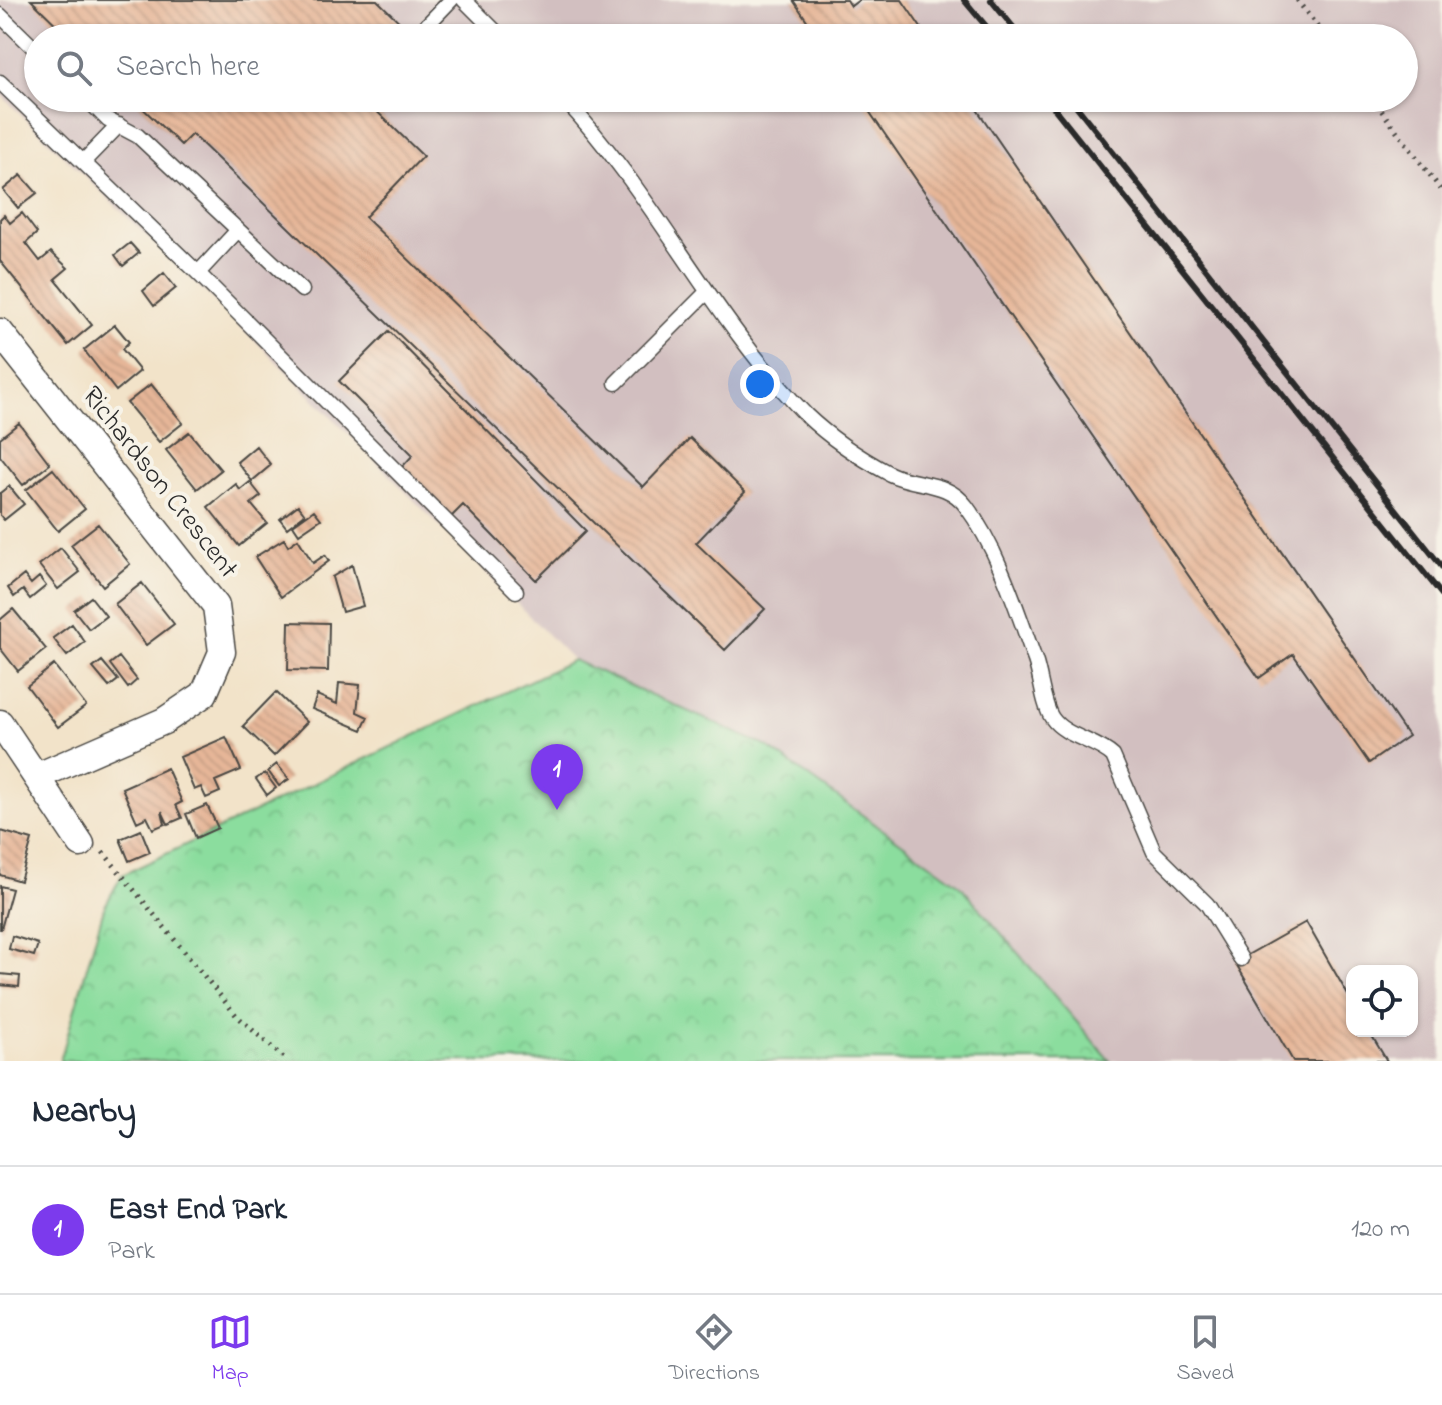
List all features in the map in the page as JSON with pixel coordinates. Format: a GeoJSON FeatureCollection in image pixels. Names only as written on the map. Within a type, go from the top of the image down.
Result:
{"type":"FeatureCollection","features":[{"type":"Feature","properties":{"kind":"street","name":"Richardson Crescent"},"geometry":{"type":"LineString","coordinates":[[0,332],[216,606],[222,652],[204,694],[164,721],[38,776]]}},
{"type":"Feature","properties":{"kind":"street"},"geometry":{"type":"LineString","coordinates":[[0,723],[81,844]]}},
{"type":"Feature","properties":{"kind":"lane"},"geometry":{"type":"LineString","coordinates":[[428,24],[451,0]]}},
{"type":"Feature","properties":{"kind":"lane"},"geometry":{"type":"LineString","coordinates":[[464,0],[488,24]]}},
{"type":"Feature","properties":{"kind":"lane"},"geometry":{"type":"LineString","coordinates":[[0,15],[24,38]]}},
{"type":"Feature","properties":{"kind":"lane"},"geometry":{"type":"LineString","coordinates":[[0,82],[24,105]]}},
{"type":"Feature","properties":{"kind":"lane"},"geometry":{"type":"LineString","coordinates":[[31,112],[198,273],[516,591]]}},
{"type":"Feature","properties":{"kind":"lane"},"geometry":{"type":"LineString","coordinates":[[103,112],[138,136],[302,290]]}},
{"type":"Feature","properties":{"kind":"lane"},"geometry":{"type":"LineString","coordinates":[[574,112],[648,206],[745,346],[822,428],[890,473],[948,488],[964,502],[978,523],[1004,582],[1035,661],[1050,716],[1059,726],[1113,756],[1154,852],[1207,904],[1241,959]]}},
{"type":"Feature","properties":{"kind":"lane"},"geometry":{"type":"LineString","coordinates":[[83,162],[119,125]]}},
{"type":"Feature","properties":{"kind":"lane"},"geometry":{"type":"LineString","coordinates":[[198,273],[238,230]]}},
{"type":"Feature","properties":{"kind":"lane"},"geometry":{"type":"LineString","coordinates":[[616,383],[707,292]]}},
{"type":"Feature","properties":{"kind":"path"},"geometry":{"type":"LineString","coordinates":[[1297,0],[1315,24]]}},
{"type":"Feature","properties":{"kind":"path"},"geometry":{"type":"LineString","coordinates":[[1383,112],[1442,191]]}},
{"type":"Feature","properties":{"kind":"path"},"geometry":{"type":"LineString","coordinates":[[81,844],[92,838],[236,1015],[287,1061]]}},
{"type":"Feature","properties":{"kind":"shaded area"},"geometry":{"type":"Polygon","coordinates":[[[0,0],[1442,0],[1442,1061],[1110,1061],[960,885],[766,746],[573,660],[267,352],[0,94],[0,0]]]}},
{"type":"Feature","properties":{"kind":"green space"},"geometry":{"type":"Polygon","coordinates":[[[573,660],[766,746],[960,885],[1110,1061],[60,1061],[104,908],[122,875],[573,660]]]}},
{"type":"Feature","properties":{"kind":"building"},"geometry":{"type":"Polygon","coordinates":[[[31,0],[377,0],[402,24],[56,24],[31,0]]]}},
{"type":"Feature","properties":{"kind":"building"},"geometry":{"type":"Polygon","coordinates":[[[793,0],[847,0],[851,6],[859,0],[902,0],[918,24],[809,24],[793,0]]]}},
{"type":"Feature","properties":{"kind":"building"},"geometry":{"type":"Polygon","coordinates":[[[147,112],[377,112],[423,156],[365,217],[643,487],[690,438],[745,492],[696,543],[765,609],[725,650],[192,134],[181,145],[147,112]]]}},
{"type":"Feature","properties":{"kind":"building"},"geometry":{"type":"Polygon","coordinates":[[[870,112],[979,112],[1408,736],[1369,763],[1293,654],[1259,678],[870,112]]]}},
{"type":"Feature","properties":{"kind":"building"},"geometry":{"type":"Polygon","coordinates":[[[21,175],[37,193],[18,208],[3,190],[21,175]]]}},
{"type":"Feature","properties":{"kind":"building"},"geometry":{"type":"Polygon","coordinates":[[[22,213],[37,233],[26,243],[40,261],[51,252],[68,268],[55,279],[92,325],[68,345],[0,261],[0,219],[4,215],[10,223],[22,213]]]}},
{"type":"Feature","properties":{"kind":"building"},"geometry":{"type":"Polygon","coordinates":[[[130,243],[139,253],[123,266],[115,255],[130,243]]]}},
{"type":"Feature","properties":{"kind":"building"},"geometry":{"type":"Polygon","coordinates":[[[164,273],[176,288],[154,306],[143,291],[164,273]]]}},
{"type":"Feature","properties":{"kind":"building"},"geometry":{"type":"Polygon","coordinates":[[[115,325],[129,342],[122,349],[140,371],[116,391],[84,350],[115,325]]]}},
{"type":"Feature","properties":{"kind":"building"},"geometry":{"type":"Polygon","coordinates":[[[389,331],[586,531],[536,580],[463,505],[451,517],[402,467],[413,455],[339,381],[389,331]]]}},
{"type":"Feature","properties":{"kind":"building"},"geometry":{"type":"Polygon","coordinates":[[[151,384],[183,423],[159,442],[127,403],[151,384]]]}},
{"type":"Feature","properties":{"kind":"building"},"geometry":{"type":"Polygon","coordinates":[[[19,423],[50,464],[23,485],[0,456],[0,438],[19,423]]]}},
{"type":"Feature","properties":{"kind":"building"},"geometry":{"type":"Polygon","coordinates":[[[189,432],[221,470],[197,489],[166,450],[189,432]]]}},
{"type":"Feature","properties":{"kind":"building"},"geometry":{"type":"Polygon","coordinates":[[[256,446],[271,465],[252,481],[237,462],[256,446]]]}},
{"type":"Feature","properties":{"kind":"building"},"geometry":{"type":"Polygon","coordinates":[[[53,469],[85,509],[58,531],[26,490],[53,469]]]}},
{"type":"Feature","properties":{"kind":"building"},"geometry":{"type":"Polygon","coordinates":[[[250,482],[261,496],[251,504],[267,523],[239,546],[208,507],[236,484],[240,490],[250,482]]]}},
{"type":"Feature","properties":{"kind":"building"},"geometry":{"type":"Polygon","coordinates":[[[9,486],[24,504],[4,520],[0,515],[0,493],[9,486]]]}},
{"type":"Feature","properties":{"kind":"building"},"geometry":{"type":"Polygon","coordinates":[[[298,505],[305,514],[287,528],[280,519],[298,505]]]}},
{"type":"Feature","properties":{"kind":"building"},"geometry":{"type":"Polygon","coordinates":[[[314,510],[321,519],[299,534],[293,525],[314,510]]]}},
{"type":"Feature","properties":{"kind":"building"},"geometry":{"type":"Polygon","coordinates":[[[98,524],[130,564],[103,586],[71,545],[98,524]]]}},
{"type":"Feature","properties":{"kind":"building"},"geometry":{"type":"Polygon","coordinates":[[[284,539],[288,546],[298,539],[313,563],[325,555],[329,561],[281,597],[255,557],[284,539]]]}},
{"type":"Feature","properties":{"kind":"building"},"geometry":{"type":"Polygon","coordinates":[[[61,548],[80,572],[58,589],[39,565],[61,548]]]}},
{"type":"Feature","properties":{"kind":"building"},"geometry":{"type":"Polygon","coordinates":[[[352,565],[363,606],[342,612],[332,577],[352,565]]]}},
{"type":"Feature","properties":{"kind":"building"},"geometry":{"type":"Polygon","coordinates":[[[24,575],[31,584],[39,577],[46,586],[30,599],[23,590],[14,597],[8,588],[24,575]]]}},
{"type":"Feature","properties":{"kind":"building"},"geometry":{"type":"Polygon","coordinates":[[[142,583],[174,624],[146,645],[115,604],[142,583]]]}},
{"type":"Feature","properties":{"kind":"building"},"geometry":{"type":"Polygon","coordinates":[[[91,597],[106,616],[89,629],[74,610],[91,597]]]}},
{"type":"Feature","properties":{"kind":"building"},"geometry":{"type":"Polygon","coordinates":[[[13,609],[46,649],[18,671],[0,648],[0,620],[13,609]]]}},
{"type":"Feature","properties":{"kind":"building"},"geometry":{"type":"Polygon","coordinates":[[[289,622],[329,623],[328,671],[288,670],[289,622]]]}},
{"type":"Feature","properties":{"kind":"building"},"geometry":{"type":"Polygon","coordinates":[[[72,624],[85,642],[67,656],[53,638],[72,624]]]}},
{"type":"Feature","properties":{"kind":"building"},"geometry":{"type":"Polygon","coordinates":[[[119,657],[137,680],[128,688],[110,664],[119,657]]]}},
{"type":"Feature","properties":{"kind":"building"},"geometry":{"type":"Polygon","coordinates":[[[102,661],[118,680],[109,687],[93,668],[102,661]]]}},
{"type":"Feature","properties":{"kind":"building"},"geometry":{"type":"Polygon","coordinates":[[[54,665],[86,706],[58,727],[27,686],[54,665]]]}},
{"type":"Feature","properties":{"kind":"building"},"geometry":{"type":"Polygon","coordinates":[[[339,683],[360,685],[357,712],[368,717],[362,730],[312,709],[317,695],[337,704],[339,683]]]}},
{"type":"Feature","properties":{"kind":"building"},"geometry":{"type":"Polygon","coordinates":[[[276,692],[307,722],[274,756],[243,726],[276,692]]]}},
{"type":"Feature","properties":{"kind":"building"},"geometry":{"type":"Polygon","coordinates":[[[226,737],[241,770],[215,781],[220,792],[206,798],[201,787],[194,790],[180,757],[226,737]]]}},
{"type":"Feature","properties":{"kind":"building"},"geometry":{"type":"Polygon","coordinates":[[[277,764],[289,779],[279,786],[268,771],[277,764]]]}},
{"type":"Feature","properties":{"kind":"building"},"geometry":{"type":"Polygon","coordinates":[[[167,768],[182,802],[176,805],[182,818],[168,824],[162,811],[165,824],[153,829],[147,817],[137,822],[122,788],[167,768]]]}},
{"type":"Feature","properties":{"kind":"building"},"geometry":{"type":"Polygon","coordinates":[[[265,773],[276,788],[267,795],[256,779],[265,773]]]}},
{"type":"Feature","properties":{"kind":"building"},"geometry":{"type":"Polygon","coordinates":[[[207,805],[218,828],[196,838],[186,814],[207,805]]]}},
{"type":"Feature","properties":{"kind":"building"},"geometry":{"type":"Polygon","coordinates":[[[141,830],[150,852],[129,861],[120,839],[141,830]]]}},
{"type":"Feature","properties":{"kind":"building"},"geometry":{"type":"Polygon","coordinates":[[[1,831],[32,840],[20,881],[0,875],[1,831]]]}},
{"type":"Feature","properties":{"kind":"building"},"geometry":{"type":"Polygon","coordinates":[[[0,886],[12,889],[1,929],[0,929],[0,886]]]}},
{"type":"Feature","properties":{"kind":"building"},"geometry":{"type":"Polygon","coordinates":[[[1306,922],[1346,992],[1346,1037],[1373,1037],[1387,1061],[1293,1061],[1235,962],[1306,922]]]}},
{"type":"Feature","properties":{"kind":"building"},"geometry":{"type":"Polygon","coordinates":[[[12,936],[38,944],[34,956],[9,949],[12,936]]]}},
{"type":"Feature","properties":{"kind":"building"},"geometry":{"type":"Polygon","coordinates":[[[0,974],[20,976],[19,987],[0,985],[0,974]]]}},
{"type":"Feature","properties":{"kind":"railway"},"geometry":{"type":"LineString","coordinates":[[964,0],[984,24]]}},
{"type":"Feature","properties":{"kind":"railway"},"geometry":{"type":"LineString","coordinates":[[991,0],[1011,24]]}},
{"type":"Feature","properties":{"kind":"railway"},"geometry":{"type":"LineString","coordinates":[[1057,112],[1442,595]]}},
{"type":"Feature","properties":{"kind":"railway"},"geometry":{"type":"LineString","coordinates":[[1081,112],[1442,567]]}},
{"type":"Feature","properties":{"kind":"place","name":"East End Park"},"geometry":{"type":"Point","coordinates":[557,810]}}]}
